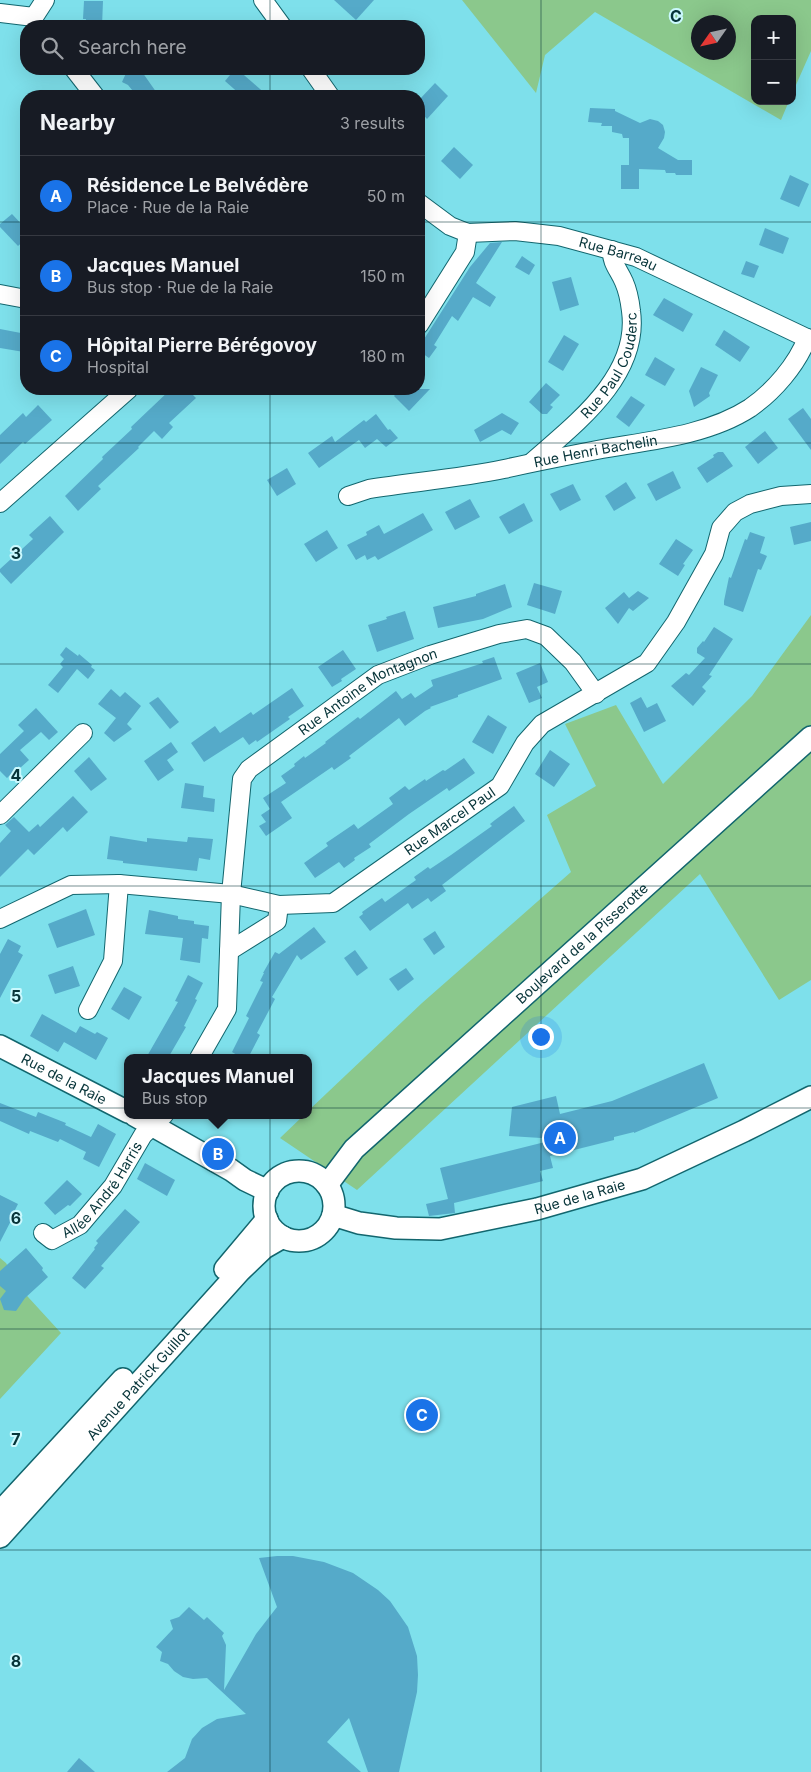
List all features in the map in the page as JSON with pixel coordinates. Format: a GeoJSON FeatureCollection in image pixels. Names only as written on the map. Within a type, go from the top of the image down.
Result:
{"type":"FeatureCollection","features":[{"type":"Feature","properties":{"kind":"street"},"geometry":{"type":"LineString","coordinates":[[38,20],[45,0]]}},
{"type":"Feature","properties":{"kind":"street"},"geometry":{"type":"LineString","coordinates":[[263,0],[278,20]]}},
{"type":"Feature","properties":{"kind":"street"},"geometry":{"type":"LineString","coordinates":[[0,13],[29,20]]}},
{"type":"Feature","properties":{"kind":"street"},"geometry":{"type":"LineString","coordinates":[[79,75],[90,90]]}},
{"type":"Feature","properties":{"kind":"street"},"geometry":{"type":"LineString","coordinates":[[315,75],[326,90]]}},
{"type":"Feature","properties":{"kind":"street","name":"Rue Barreau"},"geometry":{"type":"LineString","coordinates":[[425,207],[450,226],[468,233],[515,231],[559,236],[636,257],[809,339]]}},
{"type":"Feature","properties":{"kind":"street"},"geometry":{"type":"LineString","coordinates":[[425,315],[465,252],[468,233]]}},
{"type":"Feature","properties":{"kind":"street","name":"Rue Paul Couderc"},"geometry":{"type":"LineString","coordinates":[[532,462],[601,398],[625,357],[631,341],[633,325],[626,286],[612,260],[612,250]]}},
{"type":"Feature","properties":{"kind":"street"},"geometry":{"type":"LineString","coordinates":[[0,294],[20,298]]}},
{"type":"Feature","properties":{"kind":"street","name":"Rue Henri Bachelin"},"geometry":{"type":"LineString","coordinates":[[348,496],[369,489],[503,469],[691,433],[735,416],[749,408],[780,380],[809,339]]}},
{"type":"Feature","properties":{"kind":"street"},"geometry":{"type":"LineString","coordinates":[[0,503],[122,395]]}},
{"type":"Feature","properties":{"kind":"street","name":"Rue Marcel Paul"},"geometry":{"type":"LineString","coordinates":[[0,919],[71,885],[118,884],[231,894],[280,905],[333,902],[500,786],[525,743],[542,724],[647,663],[676,622],[714,554],[721,528],[735,512],[750,504],[782,496],[811,494]]}},
{"type":"Feature","properties":{"kind":"street","name":"Rue Antoine Montagnon"},"geometry":{"type":"LineString","coordinates":[[201,1054],[227,1009],[231,894],[242,779],[249,769],[378,675],[464,644],[499,634],[527,629],[546,636],[573,662],[596,694]]}},
{"type":"Feature","properties":{"kind":"street"},"geometry":{"type":"LineString","coordinates":[[0,815],[83,733]]}},
{"type":"Feature","properties":{"kind":"street","name":"Boulevard de la Pisserotte"},"geometry":{"type":"LineString","coordinates":[[320,1180],[811,737]]}},
{"type":"Feature","properties":{"kind":"street"},"geometry":{"type":"LineString","coordinates":[[88,1010],[113,962],[118,884]]}},
{"type":"Feature","properties":{"kind":"street"},"geometry":{"type":"LineString","coordinates":[[229,951],[278,921],[280,905]]}},
{"type":"Feature","properties":{"kind":"street","name":"Rue de la Raie"},"geometry":{"type":"LineString","coordinates":[[0,1046],[124,1110]]}},
{"type":"Feature","properties":{"kind":"street","name":"Rue de la Raie"},"geometry":{"type":"LineString","coordinates":[[333,1215],[358,1223],[400,1228],[440,1229],[537,1209],[642,1179],[744,1132],[811,1097]]}},
{"type":"Feature","properties":{"kind":"street"},"geometry":{"type":"LineString","coordinates":[[159,1120],[245,1180],[268,1191]]}},
{"type":"Feature","properties":{"kind":"street","name":"Allée André Harris"},"geometry":{"type":"LineString","coordinates":[[43,1233],[52,1240],[80,1226],[113,1186],[143,1135],[159,1120]]}},
{"type":"Feature","properties":{"kind":"street"},"geometry":{"type":"LineString","coordinates":[[300,1171],[320,1180],[334,1199],[333,1215],[325,1230],[311,1239],[297,1241],[283,1237],[273,1230],[267,1219],[264,1205],[268,1191],[276,1180],[287,1173],[300,1171]]}},
{"type":"Feature","properties":{"kind":"street","name":"Avenue Patrick Guillot"},"geometry":{"type":"LineString","coordinates":[[0,1512],[213,1282],[267,1219]]}},
{"type":"Feature","properties":{"kind":"street","name":"Avenue Patrick Guillot"},"geometry":{"type":"LineString","coordinates":[[0,1537],[240,1271],[264,1248],[283,1237]]}},
{"type":"Feature","properties":{"kind":"green space"},"geometry":{"type":"Polygon","coordinates":[[[462,0],[811,0],[811,51],[796,85],[796,15],[751,15],[751,103],[595,12],[545,55],[536,93],[462,0]]]}},
{"type":"Feature","properties":{"kind":"green space"},"geometry":{"type":"Polygon","coordinates":[[[755,105],[787,105],[781,120],[755,105]]]}},
{"type":"Feature","properties":{"kind":"green space"},"geometry":{"type":"Polygon","coordinates":[[[811,615],[811,980],[779,1000],[700,874],[357,1190],[280,1138],[300,1119],[312,1119],[312,1107],[422,1003],[571,872],[547,815],[596,786],[565,724],[616,705],[663,784],[752,696],[811,615]]]}},
{"type":"Feature","properties":{"kind":"green space"},"geometry":{"type":"Polygon","coordinates":[[[0,1258],[6,1263],[18,1286],[61,1333],[0,1399],[0,1258]]]}},
{"type":"Feature","properties":{"kind":"building"},"geometry":{"type":"Polygon","coordinates":[[[334,0],[374,0],[356,20],[334,0]]]}},
{"type":"Feature","properties":{"kind":"building"},"geometry":{"type":"Polygon","coordinates":[[[84,1],[103,1],[102,20],[83,19],[84,1]]]}},
{"type":"Feature","properties":{"kind":"building"},"geometry":{"type":"Polygon","coordinates":[[[125,75],[144,75],[155,90],[132,90],[122,82],[125,75]]]}},
{"type":"Feature","properties":{"kind":"building"},"geometry":{"type":"Polygon","coordinates":[[[230,75],[244,75],[261,90],[235,90],[225,81],[230,75]]]}},
{"type":"Feature","properties":{"kind":"building"},"geometry":{"type":"Polygon","coordinates":[[[435,83],[448,96],[427,119],[425,117],[425,94],[435,83]]]}},
{"type":"Feature","properties":{"kind":"building"},"geometry":{"type":"Polygon","coordinates":[[[590,108],[615,109],[615,111],[640,123],[650,119],[658,121],[663,125],[665,132],[658,148],[678,160],[692,160],[692,175],[676,175],[675,173],[666,173],[665,170],[639,169],[639,189],[621,189],[621,165],[629,165],[629,138],[623,138],[622,134],[612,132],[612,126],[601,126],[602,123],[588,122],[590,108]]]}},
{"type":"Feature","properties":{"kind":"building"},"geometry":{"type":"Polygon","coordinates":[[[454,147],[473,165],[460,179],[441,161],[454,147]]]}},
{"type":"Feature","properties":{"kind":"building"},"geometry":{"type":"Polygon","coordinates":[[[790,175],[809,184],[799,207],[780,199],[790,175]]]}},
{"type":"Feature","properties":{"kind":"building"},"geometry":{"type":"Polygon","coordinates":[[[12,214],[20,223],[20,244],[18,246],[0,227],[0,224],[12,214]]]}},
{"type":"Feature","properties":{"kind":"building"},"geometry":{"type":"Polygon","coordinates":[[[765,228],[789,238],[783,254],[759,245],[765,228]]]}},
{"type":"Feature","properties":{"kind":"building"},"geometry":{"type":"Polygon","coordinates":[[[502,242],[476,283],[496,297],[490,307],[473,297],[458,321],[452,316],[434,345],[437,347],[429,358],[425,355],[425,338],[470,267],[490,243],[502,242]]]}},
{"type":"Feature","properties":{"kind":"building"},"geometry":{"type":"Polygon","coordinates":[[[522,256],[535,265],[529,275],[515,267],[522,256]]]}},
{"type":"Feature","properties":{"kind":"building"},"geometry":{"type":"Polygon","coordinates":[[[746,261],[759,266],[754,278],[741,274],[746,261]]]}},
{"type":"Feature","properties":{"kind":"building"},"geometry":{"type":"Polygon","coordinates":[[[571,277],[579,305],[560,311],[552,282],[571,277]]]}},
{"type":"Feature","properties":{"kind":"building"},"geometry":{"type":"Polygon","coordinates":[[[664,298],[693,314],[683,332],[653,315],[664,298]]]}},
{"type":"Feature","properties":{"kind":"building"},"geometry":{"type":"Polygon","coordinates":[[[0,329],[20,333],[20,351],[0,348],[0,329]]]}},
{"type":"Feature","properties":{"kind":"building"},"geometry":{"type":"Polygon","coordinates":[[[724,330],[750,347],[740,362],[715,345],[724,330]]]}},
{"type":"Feature","properties":{"kind":"building"},"geometry":{"type":"Polygon","coordinates":[[[564,335],[579,344],[563,371],[548,362],[564,335]]]}},
{"type":"Feature","properties":{"kind":"building"},"geometry":{"type":"Polygon","coordinates":[[[655,357],[675,369],[665,386],[645,375],[655,357]]]}},
{"type":"Feature","properties":{"kind":"building"},"geometry":{"type":"Polygon","coordinates":[[[701,367],[718,375],[709,393],[710,396],[694,407],[689,391],[701,367]]]}},
{"type":"Feature","properties":{"kind":"building"},"geometry":{"type":"Polygon","coordinates":[[[546,383],[560,395],[550,405],[553,407],[547,414],[542,414],[529,402],[546,383]]]}},
{"type":"Feature","properties":{"kind":"building"},"geometry":{"type":"Polygon","coordinates":[[[165,395],[193,395],[196,398],[169,423],[173,427],[162,439],[154,431],[139,448],[98,486],[101,489],[78,511],[65,496],[132,429],[131,427],[165,395]]]}},
{"type":"Feature","properties":{"kind":"building"},"geometry":{"type":"Polygon","coordinates":[[[395,395],[424,395],[409,411],[395,395]]]}},
{"type":"Feature","properties":{"kind":"building"},"geometry":{"type":"Polygon","coordinates":[[[631,396],[645,405],[629,427],[616,417],[631,396]]]}},
{"type":"Feature","properties":{"kind":"building"},"geometry":{"type":"Polygon","coordinates":[[[38,405],[52,420],[25,444],[23,442],[0,464],[0,435],[23,413],[26,417],[38,405]]]}},
{"type":"Feature","properties":{"kind":"building"},"geometry":{"type":"Polygon","coordinates":[[[803,408],[811,419],[811,450],[788,419],[803,408]]]}},
{"type":"Feature","properties":{"kind":"building"},"geometry":{"type":"Polygon","coordinates":[[[502,413],[519,423],[511,435],[502,430],[480,442],[474,430],[502,413]]]}},
{"type":"Feature","properties":{"kind":"building"},"geometry":{"type":"Polygon","coordinates":[[[376,414],[388,430],[390,429],[398,438],[386,447],[377,439],[365,448],[359,440],[319,468],[308,453],[332,436],[335,442],[364,420],[366,422],[376,414]]]}},
{"type":"Feature","properties":{"kind":"building"},"geometry":{"type":"Polygon","coordinates":[[[765,431],[778,448],[758,464],[745,447],[765,431]]]}},
{"type":"Feature","properties":{"kind":"building"},"geometry":{"type":"Polygon","coordinates":[[[723,452],[733,466],[707,483],[697,468],[714,457],[713,455],[723,452]]]}},
{"type":"Feature","properties":{"kind":"building"},"geometry":{"type":"Polygon","coordinates":[[[287,468],[296,484],[277,496],[267,480],[287,468]]]}},
{"type":"Feature","properties":{"kind":"building"},"geometry":{"type":"Polygon","coordinates":[[[673,471],[681,488],[656,501],[647,484],[673,471]]]}},
{"type":"Feature","properties":{"kind":"building"},"geometry":{"type":"Polygon","coordinates":[[[626,482],[636,498],[614,511],[605,496],[626,482]]]}},
{"type":"Feature","properties":{"kind":"building"},"geometry":{"type":"Polygon","coordinates":[[[573,484],[581,500],[560,511],[550,494],[573,484]]]}},
{"type":"Feature","properties":{"kind":"building"},"geometry":{"type":"Polygon","coordinates":[[[470,499],[480,517],[455,530],[445,512],[470,499]]]}},
{"type":"Feature","properties":{"kind":"building"},"geometry":{"type":"Polygon","coordinates":[[[524,503],[533,521],[509,534],[499,517],[524,503]]]}},
{"type":"Feature","properties":{"kind":"building"},"geometry":{"type":"Polygon","coordinates":[[[423,513],[433,530],[378,560],[375,556],[367,560],[365,555],[356,560],[347,545],[367,535],[366,532],[379,525],[384,534],[423,513]]]}},
{"type":"Feature","properties":{"kind":"building"},"geometry":{"type":"Polygon","coordinates":[[[50,516],[64,532],[11,584],[0,572],[0,569],[33,539],[29,535],[50,516]]]}},
{"type":"Feature","properties":{"kind":"building"},"geometry":{"type":"Polygon","coordinates":[[[811,522],[811,541],[794,545],[790,527],[811,522]]]}},
{"type":"Feature","properties":{"kind":"building"},"geometry":{"type":"Polygon","coordinates":[[[327,530],[338,548],[316,562],[304,544],[327,530]]]}},
{"type":"Feature","properties":{"kind":"building"},"geometry":{"type":"Polygon","coordinates":[[[750,532],[765,537],[760,553],[767,556],[761,570],[758,569],[743,612],[724,605],[724,601],[729,577],[731,578],[745,539],[747,540],[750,532]]]}},
{"type":"Feature","properties":{"kind":"building"},"geometry":{"type":"Polygon","coordinates":[[[676,539],[693,550],[683,564],[685,565],[678,576],[659,564],[676,539]]]}},
{"type":"Feature","properties":{"kind":"building"},"geometry":{"type":"Polygon","coordinates":[[[534,583],[562,591],[555,614],[527,605],[534,583]]]}},
{"type":"Feature","properties":{"kind":"building"},"geometry":{"type":"Polygon","coordinates":[[[505,584],[512,607],[483,619],[438,628],[433,607],[476,596],[476,594],[505,584]]]}},
{"type":"Feature","properties":{"kind":"building"},"geometry":{"type":"Polygon","coordinates":[[[638,591],[649,598],[633,611],[629,608],[618,624],[605,608],[624,592],[629,598],[638,591]]]}},
{"type":"Feature","properties":{"kind":"building"},"geometry":{"type":"Polygon","coordinates":[[[405,611],[414,639],[377,652],[368,625],[405,611]]]}},
{"type":"Feature","properties":{"kind":"building"},"geometry":{"type":"Polygon","coordinates":[[[714,627],[733,639],[709,675],[712,676],[702,687],[706,691],[693,706],[671,686],[686,673],[689,675],[705,658],[697,653],[697,648],[704,642],[714,627]]]}},
{"type":"Feature","properties":{"kind":"building"},"geometry":{"type":"Polygon","coordinates":[[[66,647],[78,656],[79,654],[95,670],[88,679],[77,669],[58,693],[48,685],[63,667],[60,664],[64,659],[60,655],[66,647]]]}},
{"type":"Feature","properties":{"kind":"building"},"geometry":{"type":"Polygon","coordinates":[[[343,650],[356,669],[332,687],[318,667],[343,650]]]}},
{"type":"Feature","properties":{"kind":"building"},"geometry":{"type":"Polygon","coordinates":[[[494,657],[502,679],[430,707],[405,726],[399,718],[349,756],[351,758],[334,770],[332,767],[281,802],[292,818],[266,836],[259,826],[266,822],[261,815],[270,809],[263,798],[286,783],[281,776],[295,766],[294,764],[304,756],[305,758],[358,717],[360,719],[396,691],[402,699],[411,693],[415,698],[433,686],[431,680],[483,663],[482,661],[494,657]]]}},
{"type":"Feature","properties":{"kind":"building"},"geometry":{"type":"Polygon","coordinates":[[[540,663],[548,682],[537,687],[542,698],[529,703],[516,673],[540,663]]]}},
{"type":"Feature","properties":{"kind":"building"},"geometry":{"type":"Polygon","coordinates":[[[292,688],[304,706],[288,717],[290,719],[257,742],[256,740],[249,745],[243,737],[204,762],[191,743],[215,726],[220,733],[251,712],[253,715],[292,688]]]}},
{"type":"Feature","properties":{"kind":"building"},"geometry":{"type":"Polygon","coordinates":[[[111,689],[120,697],[125,692],[141,706],[127,724],[132,729],[114,742],[104,733],[116,718],[98,704],[111,689]]]}},
{"type":"Feature","properties":{"kind":"building"},"geometry":{"type":"Polygon","coordinates":[[[158,697],[179,722],[170,729],[149,703],[158,697]]]}},
{"type":"Feature","properties":{"kind":"building"},"geometry":{"type":"Polygon","coordinates":[[[641,697],[647,708],[657,703],[666,721],[644,732],[630,703],[641,697]]]}},
{"type":"Feature","properties":{"kind":"building"},"geometry":{"type":"Polygon","coordinates":[[[36,708],[58,732],[49,740],[41,732],[20,750],[29,760],[20,768],[19,766],[7,778],[0,771],[0,754],[24,731],[18,725],[36,708]]]}},
{"type":"Feature","properties":{"kind":"building"},"geometry":{"type":"Polygon","coordinates":[[[488,715],[507,727],[493,754],[472,742],[488,715]]]}},
{"type":"Feature","properties":{"kind":"building"},"geometry":{"type":"Polygon","coordinates":[[[171,742],[178,752],[167,760],[174,770],[158,781],[144,761],[171,742]]]}},
{"type":"Feature","properties":{"kind":"building"},"geometry":{"type":"Polygon","coordinates":[[[550,750],[570,764],[554,787],[535,774],[550,750]]]}},
{"type":"Feature","properties":{"kind":"building"},"geometry":{"type":"Polygon","coordinates":[[[89,757],[107,779],[91,791],[74,771],[89,757]]]}},
{"type":"Feature","properties":{"kind":"building"},"geometry":{"type":"Polygon","coordinates":[[[464,758],[475,773],[449,791],[447,788],[409,814],[369,844],[371,847],[354,858],[355,860],[344,868],[339,862],[315,878],[304,863],[328,846],[326,843],[354,824],[358,829],[393,804],[389,798],[405,786],[409,790],[425,779],[426,781],[443,770],[445,771],[464,758]]]}},
{"type":"Feature","properties":{"kind":"building"},"geometry":{"type":"Polygon","coordinates":[[[185,783],[204,786],[203,797],[215,799],[214,812],[181,808],[185,783]]]}},
{"type":"Feature","properties":{"kind":"building"},"geometry":{"type":"Polygon","coordinates":[[[73,796],[88,812],[67,832],[63,827],[34,855],[28,849],[0,877],[0,843],[11,831],[5,825],[14,817],[29,832],[38,824],[40,827],[73,796]]]}},
{"type":"Feature","properties":{"kind":"building"},"geometry":{"type":"Polygon","coordinates":[[[514,806],[525,821],[442,885],[446,891],[431,902],[428,898],[412,909],[408,903],[370,931],[359,917],[363,914],[362,912],[382,898],[385,902],[416,880],[414,877],[428,867],[430,869],[492,826],[490,824],[514,806]]]}},
{"type":"Feature","properties":{"kind":"building"},"geometry":{"type":"Polygon","coordinates":[[[110,836],[147,842],[147,838],[187,842],[188,837],[213,839],[210,860],[199,858],[197,871],[123,863],[123,861],[107,859],[110,836]]]}},
{"type":"Feature","properties":{"kind":"building"},"geometry":{"type":"Polygon","coordinates":[[[86,909],[95,935],[57,948],[48,924],[86,909]]]}},
{"type":"Feature","properties":{"kind":"building"},"geometry":{"type":"Polygon","coordinates":[[[149,910],[178,916],[178,919],[194,921],[194,924],[209,926],[208,939],[202,938],[200,963],[180,960],[183,938],[145,934],[149,910]]]}},
{"type":"Feature","properties":{"kind":"building"},"geometry":{"type":"Polygon","coordinates":[[[314,927],[326,942],[301,960],[297,955],[272,997],[275,999],[257,1033],[260,1035],[250,1054],[235,1054],[232,1052],[249,1018],[246,1016],[263,982],[260,981],[263,973],[275,952],[279,954],[314,927]]]}},
{"type":"Feature","properties":{"kind":"building"},"geometry":{"type":"Polygon","coordinates":[[[435,931],[445,947],[434,955],[423,939],[435,931]]]}},
{"type":"Feature","properties":{"kind":"building"},"geometry":{"type":"Polygon","coordinates":[[[8,939],[21,946],[18,952],[23,955],[0,998],[0,954],[8,939]]]}},
{"type":"Feature","properties":{"kind":"building"},"geometry":{"type":"Polygon","coordinates":[[[355,950],[368,968],[357,976],[344,958],[355,950]]]}},
{"type":"Feature","properties":{"kind":"building"},"geometry":{"type":"Polygon","coordinates":[[[73,966],[80,986],[55,994],[48,975],[73,966]]]}},
{"type":"Feature","properties":{"kind":"building"},"geometry":{"type":"Polygon","coordinates":[[[406,968],[414,979],[398,991],[389,979],[406,968]]]}},
{"type":"Feature","properties":{"kind":"building"},"geometry":{"type":"Polygon","coordinates":[[[188,975],[203,983],[184,1026],[186,1027],[170,1054],[148,1054],[178,1002],[175,1001],[188,975]]]}},
{"type":"Feature","properties":{"kind":"building"},"geometry":{"type":"Polygon","coordinates":[[[124,987],[142,997],[129,1020],[111,1009],[124,987]]]}},
{"type":"Feature","properties":{"kind":"building"},"geometry":{"type":"Polygon","coordinates":[[[42,1014],[76,1033],[80,1026],[108,1038],[96,1060],[64,1042],[58,1052],[30,1036],[42,1014]]]}},
{"type":"Feature","properties":{"kind":"building"},"geometry":{"type":"Polygon","coordinates":[[[704,1063],[718,1098],[634,1133],[614,1137],[614,1140],[550,1156],[553,1168],[540,1171],[543,1181],[454,1203],[455,1213],[429,1216],[426,1204],[448,1199],[440,1168],[557,1139],[509,1136],[512,1107],[556,1096],[560,1114],[612,1101],[704,1063]]]}},
{"type":"Feature","properties":{"kind":"building"},"geometry":{"type":"Polygon","coordinates":[[[0,1103],[36,1117],[38,1112],[66,1123],[65,1125],[91,1137],[98,1124],[116,1134],[99,1167],[83,1159],[86,1152],[60,1139],[58,1142],[30,1131],[29,1134],[0,1121],[0,1103]]]}},
{"type":"Feature","properties":{"kind":"building"},"geometry":{"type":"Polygon","coordinates":[[[145,1163],[175,1180],[167,1196],[137,1179],[145,1163]]]}},
{"type":"Feature","properties":{"kind":"building"},"geometry":{"type":"Polygon","coordinates":[[[67,1180],[82,1194],[70,1206],[68,1205],[55,1215],[44,1203],[67,1180]]]}},
{"type":"Feature","properties":{"kind":"building"},"geometry":{"type":"Polygon","coordinates":[[[0,1195],[18,1204],[0,1242],[0,1195]]]}},
{"type":"Feature","properties":{"kind":"building"},"geometry":{"type":"Polygon","coordinates":[[[125,1209],[140,1222],[101,1266],[104,1268],[85,1289],[72,1278],[95,1249],[98,1243],[96,1241],[125,1209]]]}},
{"type":"Feature","properties":{"kind":"building"},"geometry":{"type":"Polygon","coordinates":[[[26,1248],[48,1277],[25,1298],[16,1311],[4,1310],[0,1299],[6,1291],[0,1286],[0,1271],[26,1248]]]}},
{"type":"Feature","properties":{"kind":"building"},"geometry":{"type":"Polygon","coordinates":[[[293,1556],[324,1562],[353,1573],[378,1590],[390,1601],[408,1627],[417,1656],[417,1692],[399,1772],[368,1772],[349,1718],[327,1742],[361,1772],[167,1772],[185,1758],[192,1739],[202,1728],[217,1719],[246,1714],[207,1678],[193,1679],[183,1677],[168,1664],[160,1661],[162,1652],[156,1647],[173,1629],[170,1620],[179,1617],[189,1607],[204,1620],[207,1617],[224,1633],[222,1636],[226,1645],[224,1690],[256,1634],[277,1607],[259,1558],[293,1556]]]}},
{"type":"Feature","properties":{"kind":"building"},"geometry":{"type":"Polygon","coordinates":[[[79,1758],[95,1772],[67,1772],[79,1758]]]}},
{"type":"Feature","properties":{"kind":"place","name":"Résidence Le Belvédère"},"geometry":{"type":"Point","coordinates":[560,1138]}},
{"type":"Feature","properties":{"kind":"place","name":"Jacques Manuel"},"geometry":{"type":"Point","coordinates":[218,1154]}},
{"type":"Feature","properties":{"kind":"place","name":"Hôpital Pierre Bérégovoy"},"geometry":{"type":"Point","coordinates":[422,1415]}}]}
